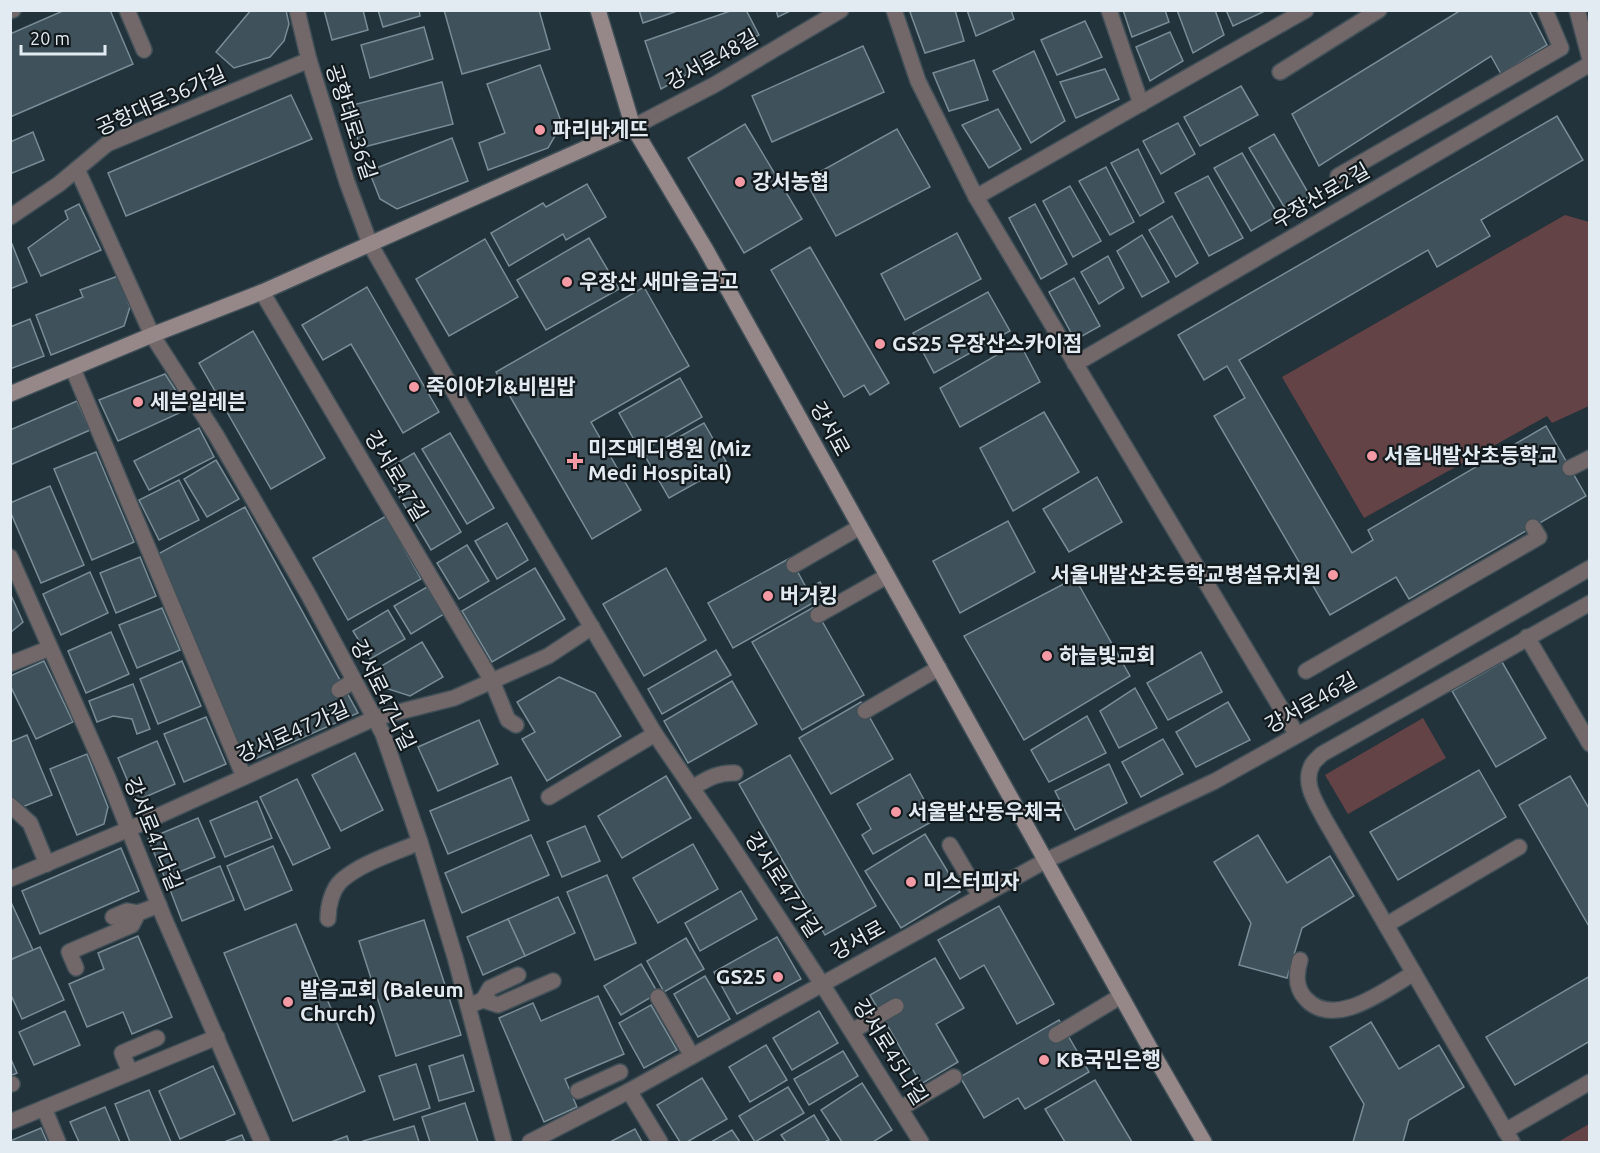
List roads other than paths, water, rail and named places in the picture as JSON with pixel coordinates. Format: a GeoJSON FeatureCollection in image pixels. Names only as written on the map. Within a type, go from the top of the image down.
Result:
{"type":"FeatureCollection","features":[{"type":"Feature","properties":{"kind":"main road","name":"강서로"},"geometry":{"type":"LineString","coordinates":[[598,10],[633,127],[705,248],[1204,1143]]}},
{"type":"Feature","properties":{"kind":"main road"},"geometry":{"type":"LineString","coordinates":[[10,394],[262,292],[633,127]]}},
{"type":"Feature","properties":{"kind":"street"},"geometry":{"type":"LineString","coordinates":[[127,10],[144,50]]}},
{"type":"Feature","properties":{"kind":"street","name":"공항대로36길"},"geometry":{"type":"LineString","coordinates":[[297,10],[309,60],[369,244]]}},
{"type":"Feature","properties":{"kind":"street","name":"강서로48길"},"geometry":{"type":"LineString","coordinates":[[633,127],[714,85],[842,10]]}},
{"type":"Feature","properties":{"kind":"street"},"geometry":{"type":"LineString","coordinates":[[894,10],[918,81],[976,197],[1297,735]]}},
{"type":"Feature","properties":{"kind":"street"},"geometry":{"type":"LineString","coordinates":[[1109,10],[1141,104]]}},
{"type":"Feature","properties":{"kind":"street"},"geometry":{"type":"LineString","coordinates":[[976,197],[1306,10]]}},
{"type":"Feature","properties":{"kind":"street"},"geometry":{"type":"LineString","coordinates":[[1280,72],[1378,10]]}},
{"type":"Feature","properties":{"kind":"street"},"geometry":{"type":"LineString","coordinates":[[1338,176],[1561,48],[1545,10]]}},
{"type":"Feature","properties":{"kind":"street"},"geometry":{"type":"LineString","coordinates":[[1577,10],[1590,59]]}},
{"type":"Feature","properties":{"kind":"street","name":"공항대로36가길"},"geometry":{"type":"LineString","coordinates":[[10,218],[107,144],[309,60]]}},
{"type":"Feature","properties":{"kind":"street","name":"우장산로2길"},"geometry":{"type":"LineString","coordinates":[[1074,364],[1590,64]]}},
{"type":"Feature","properties":{"kind":"street"},"geometry":{"type":"LineString","coordinates":[[77,169],[152,335]]}},
{"type":"Feature","properties":{"kind":"street","name":"강서로47가길"},"geometry":{"type":"LineString","coordinates":[[369,244],[655,734],[822,984]]}},
{"type":"Feature","properties":{"kind":"street","name":"강서로47길"},"geometry":{"type":"LineString","coordinates":[[262,292],[492,681],[508,720],[516,725]]}},
{"type":"Feature","properties":{"kind":"street","name":"강서로47나길"},"geometry":{"type":"LineString","coordinates":[[152,335],[216,435],[308,594],[383,734],[420,842],[455,957],[504,1143]]}},
{"type":"Feature","properties":{"kind":"street"},"geometry":{"type":"LineString","coordinates":[[73,369],[244,777]]}},
{"type":"Feature","properties":{"kind":"street"},"geometry":{"type":"LineString","coordinates":[[1570,468],[1590,458]]}},
{"type":"Feature","properties":{"kind":"street"},"geometry":{"type":"LineString","coordinates":[[794,565],[860,527]]}},
{"type":"Feature","properties":{"kind":"street"},"geometry":{"type":"LineString","coordinates":[[1306,671],[1539,537],[1533,527]]}},
{"type":"Feature","properties":{"kind":"street","name":"강서로47다길"},"geometry":{"type":"LineString","coordinates":[[10,557],[108,778],[159,905],[262,1143]]}},
{"type":"Feature","properties":{"kind":"street","name":"강서로46길"},"geometry":{"type":"LineString","coordinates":[[1046,861],[1215,781],[1590,568]]}},
{"type":"Feature","properties":{"kind":"street"},"geometry":{"type":"LineString","coordinates":[[818,615],[887,576]]}},
{"type":"Feature","properties":{"kind":"street"},"geometry":{"type":"LineString","coordinates":[[1590,603],[1322,754],[1312,765],[1309,781],[1312,795],[1509,1137],[1590,1082]]}},
{"type":"Feature","properties":{"kind":"street","name":"강서로47가길"},"geometry":{"type":"LineString","coordinates":[[10,879],[129,829],[375,718],[454,698],[548,656],[592,627]]}},
{"type":"Feature","properties":{"kind":"street"},"geometry":{"type":"LineString","coordinates":[[1527,638],[1590,744]]}},
{"type":"Feature","properties":{"kind":"street"},"geometry":{"type":"LineString","coordinates":[[10,664],[50,648]]}},
{"type":"Feature","properties":{"kind":"street"},"geometry":{"type":"LineString","coordinates":[[865,711],[939,668]]}},
{"type":"Feature","properties":{"kind":"street"},"geometry":{"type":"LineString","coordinates":[[339,690],[354,681]]}},
{"type":"Feature","properties":{"kind":"street"},"geometry":{"type":"LineString","coordinates":[[549,797],[655,734]]}},
{"type":"Feature","properties":{"kind":"street"},"geometry":{"type":"LineString","coordinates":[[692,788],[722,772],[735,773]]}},
{"type":"Feature","properties":{"kind":"street"},"geometry":{"type":"LineString","coordinates":[[10,805],[30,823],[47,864]]}},
{"type":"Feature","properties":{"kind":"street"},"geometry":{"type":"LineString","coordinates":[[328,919],[331,901],[341,881],[370,864],[420,842]]}},
{"type":"Feature","properties":{"kind":"street"},"geometry":{"type":"LineString","coordinates":[[950,846],[980,896]]}},
{"type":"Feature","properties":{"kind":"street"},"geometry":{"type":"LineString","coordinates":[[1386,925],[1519,847]]}},
{"type":"Feature","properties":{"kind":"street","name":"강서로"},"geometry":{"type":"LineString","coordinates":[[530,1143],[609,1102],[1046,861]]}},
{"type":"Feature","properties":{"kind":"street"},"geometry":{"type":"LineString","coordinates":[[76,968],[69,952],[132,925],[138,914],[159,905]]}},
{"type":"Feature","properties":{"kind":"street"},"geometry":{"type":"LineString","coordinates":[[113,917],[127,910],[138,914]]}},
{"type":"Feature","properties":{"kind":"street"},"geometry":{"type":"LineString","coordinates":[[1300,960],[1296,973],[1298,987],[1305,999],[1317,1008],[1329,1011],[1344,1010],[1361,1003],[1414,973]]}},
{"type":"Feature","properties":{"kind":"street"},"geometry":{"type":"LineString","coordinates":[[468,1006],[483,1000],[490,988],[518,975]]}},
{"type":"Feature","properties":{"kind":"street"},"geometry":{"type":"LineString","coordinates":[[483,1000],[498,1005],[553,981]]}},
{"type":"Feature","properties":{"kind":"street","name":"강서로45나길"},"geometry":{"type":"LineString","coordinates":[[822,984],[921,1143]]}},
{"type":"Feature","properties":{"kind":"street"},"geometry":{"type":"LineString","coordinates":[[1056,1035],[1121,996]]}},
{"type":"Feature","properties":{"kind":"street"},"geometry":{"type":"LineString","coordinates":[[658,997],[692,1056]]}},
{"type":"Feature","properties":{"kind":"street"},"geometry":{"type":"LineString","coordinates":[[852,1030],[896,1006]]}},
{"type":"Feature","properties":{"kind":"street"},"geometry":{"type":"LineString","coordinates":[[10,1122],[217,1036]]}},
{"type":"Feature","properties":{"kind":"street"},"geometry":{"type":"LineString","coordinates":[[130,1072],[122,1053],[157,1038]]}},
{"type":"Feature","properties":{"kind":"street"},"geometry":{"type":"LineString","coordinates":[[578,1091],[620,1072]]}},
{"type":"Feature","properties":{"kind":"street"},"geometry":{"type":"LineString","coordinates":[[901,1108],[954,1077]]}},
{"type":"Feature","properties":{"kind":"street"},"geometry":{"type":"LineString","coordinates":[[600,1081],[609,1102]]}},
{"type":"Feature","properties":{"kind":"street"},"geometry":{"type":"LineString","coordinates":[[629,1091],[660,1143]]}},
{"type":"Feature","properties":{"kind":"street"},"geometry":{"type":"LineString","coordinates":[[44,1108],[58,1143]]}},
{"type":"Feature","properties":{"kind":"place","name":"파리바게뜨"},"geometry":{"type":"Point","coordinates":[540,130]}},
{"type":"Feature","properties":{"kind":"place","name":"강서농협"},"geometry":{"type":"Point","coordinates":[740,182]}},
{"type":"Feature","properties":{"kind":"place","name":"우장산 새마을금고"},"geometry":{"type":"Point","coordinates":[567,282]}},
{"type":"Feature","properties":{"kind":"place","name":"GS25 우장산스카이점"},"geometry":{"type":"Point","coordinates":[880,344]}},
{"type":"Feature","properties":{"kind":"place","name":"죽이야기&비빔밥"},"geometry":{"type":"Point","coordinates":[414,387]}},
{"type":"Feature","properties":{"kind":"place","name":"세븐일레븐"},"geometry":{"type":"Point","coordinates":[138,402]}},
{"type":"Feature","properties":{"kind":"place","name":"서울내발산초등학교"},"geometry":{"type":"Point","coordinates":[1372,456]}},
{"type":"Feature","properties":{"kind":"place","name":"미즈메디병원 (Miz Medi Hospital)"},"geometry":{"type":"Point","coordinates":[575,461]}},
{"type":"Feature","properties":{"kind":"place","name":"서울내발산초등학교병설유치원"},"geometry":{"type":"Point","coordinates":[1333,575]}},
{"type":"Feature","properties":{"kind":"place","name":"버거킹"},"geometry":{"type":"Point","coordinates":[768,596]}},
{"type":"Feature","properties":{"kind":"place","name":"하늘빛교회"},"geometry":{"type":"Point","coordinates":[1047,656]}},
{"type":"Feature","properties":{"kind":"place","name":"서울발산동우체국"},"geometry":{"type":"Point","coordinates":[896,812]}},
{"type":"Feature","properties":{"kind":"place","name":"미스터피자"},"geometry":{"type":"Point","coordinates":[911,882]}},
{"type":"Feature","properties":{"kind":"place","name":"GS25"},"geometry":{"type":"Point","coordinates":[778,977]}},
{"type":"Feature","properties":{"kind":"place","name":"발음교회 (Baleum Church)"},"geometry":{"type":"Point","coordinates":[288,1002]}},
{"type":"Feature","properties":{"kind":"place","name":"KB국민은행"},"geometry":{"type":"Point","coordinates":[1044,1060]}}]}
